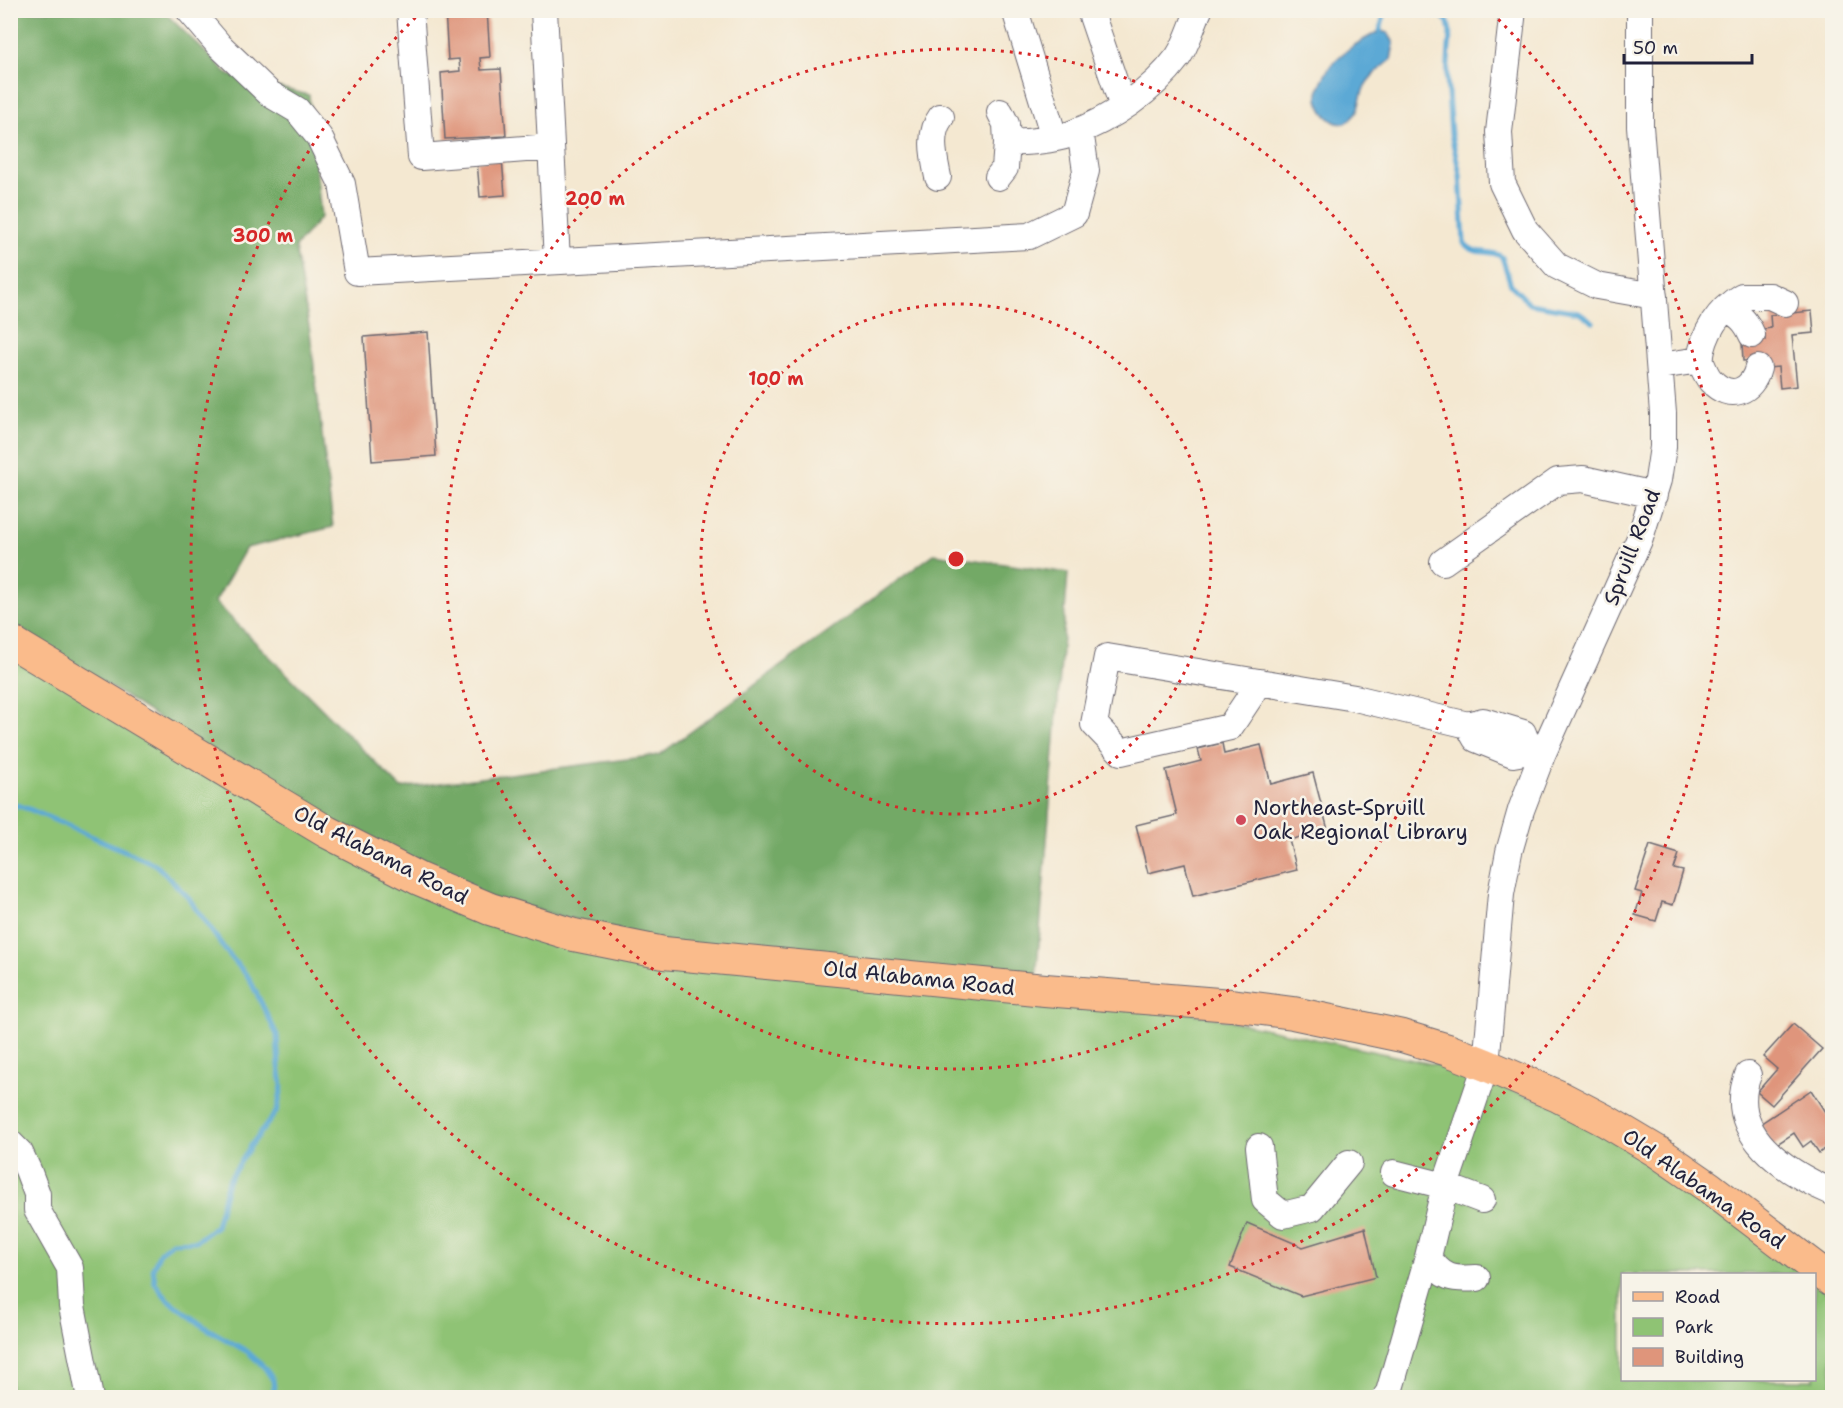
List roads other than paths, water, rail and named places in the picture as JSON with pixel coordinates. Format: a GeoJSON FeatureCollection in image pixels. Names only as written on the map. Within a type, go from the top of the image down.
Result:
{"type":"FeatureCollection","features":[{"type":"Feature","properties":{"kind":"main road","name":"Old Alabama Road"},"geometry":{"type":"LineString","coordinates":[[10,641],[338,837],[419,879],[490,909],[574,935],[664,953],[1045,990],[1231,1005],[1293,1013],[1402,1036],[1486,1065],[1558,1096],[1606,1121],[1658,1152],[1710,1188],[1833,1281]]}},
{"type":"Feature","properties":{"kind":"street"},"geometry":{"type":"LineString","coordinates":[[189,10],[219,45],[270,94],[297,111],[319,136],[342,184],[357,272],[1029,236],[1074,214],[1086,171],[1080,130]]}},
{"type":"Feature","properties":{"kind":"street"},"geometry":{"type":"LineString","coordinates":[[410,10],[421,157],[551,147]]}},
{"type":"Feature","properties":{"kind":"street"},"geometry":{"type":"LineString","coordinates":[[543,10],[556,261]]}},
{"type":"Feature","properties":{"kind":"street"},"geometry":{"type":"LineString","coordinates":[[1015,10],[1053,137]]}},
{"type":"Feature","properties":{"kind":"street"},"geometry":{"type":"LineString","coordinates":[[1090,10],[1123,106]]}},
{"type":"Feature","properties":{"kind":"street"},"geometry":{"type":"LineString","coordinates":[[1007,143],[1068,135],[1099,122],[1145,92],[1179,56],[1199,10]]}},
{"type":"Feature","properties":{"kind":"street"},"geometry":{"type":"LineString","coordinates":[[1513,10],[1499,132],[1502,183],[1525,231],[1557,266],[1597,286],[1654,296]]}},
{"type":"Feature","properties":{"kind":"street","name":"Spruill Road"},"geometry":{"type":"LineString","coordinates":[[1385,1398],[1402,1349],[1445,1186],[1486,1065],[1501,894],[1509,852],[1536,753],[1641,538],[1654,495],[1663,447],[1660,366],[1640,126],[1640,10]]}},
{"type":"Feature","properties":{"kind":"street"},"geometry":{"type":"LineString","coordinates":[[998,177],[1005,168],[1007,143],[1006,124],[1000,112]]}},
{"type":"Feature","properties":{"kind":"street"},"geometry":{"type":"LineString","coordinates":[[938,177],[934,159],[933,127],[941,117]]}},
{"type":"Feature","properties":{"kind":"street"},"geometry":{"type":"LineString","coordinates":[[1758,368],[1753,382],[1747,388],[1739,392],[1722,389],[1711,381],[1700,360],[1702,343],[1710,326],[1725,309],[1742,296],[1770,296],[1785,303]]}},
{"type":"Feature","properties":{"kind":"street"},"geometry":{"type":"LineString","coordinates":[[1725,309],[1744,320],[1752,335]]}},
{"type":"Feature","properties":{"kind":"street"},"geometry":{"type":"LineString","coordinates":[[1660,366],[1700,360]]}},
{"type":"Feature","properties":{"kind":"street"},"geometry":{"type":"LineString","coordinates":[[1443,562],[1558,481],[1583,479],[1654,495]]}},
{"type":"Feature","properties":{"kind":"street"},"geometry":{"type":"LineString","coordinates":[[1260,682],[1230,727],[1121,752],[1094,724],[1107,657],[1260,682],[1372,701],[1468,725],[1476,739],[1513,754],[1536,753]]}},
{"type":"Feature","properties":{"kind":"street"},"geometry":{"type":"LineString","coordinates":[[1748,1075],[1743,1087],[1742,1101],[1744,1116],[1755,1138],[1789,1168],[1833,1192]]}},
{"type":"Feature","properties":{"kind":"street"},"geometry":{"type":"LineString","coordinates":[[10,1143],[20,1153],[37,1194],[37,1210],[70,1268],[72,1306],[90,1398]]}},
{"type":"Feature","properties":{"kind":"street"},"geometry":{"type":"LineString","coordinates":[[1258,1147],[1265,1200],[1283,1215],[1312,1208],[1349,1163]]}},
{"type":"Feature","properties":{"kind":"street"},"geometry":{"type":"LineString","coordinates":[[1394,1173],[1445,1186],[1482,1200]]}},
{"type":"Feature","properties":{"kind":"street"},"geometry":{"type":"LineString","coordinates":[[1428,1257],[1436,1269],[1447,1276],[1458,1280],[1477,1278]]}},
{"type":"Feature","properties":{"kind":"water"},"geometry":{"type":"Polygon","coordinates":[[[1380,31],[1388,33],[1394,43],[1391,60],[1367,82],[1358,108],[1351,119],[1346,122],[1335,122],[1322,110],[1318,99],[1323,79],[1330,66],[1343,54],[1380,31]]]}},
{"type":"Feature","properties":{"kind":"waterway"},"geometry":{"type":"LineString","coordinates":[[1380,31],[1385,10]]}},
{"type":"Feature","properties":{"kind":"waterway"},"geometry":{"type":"LineString","coordinates":[[1435,10],[1448,22],[1450,33],[1447,78],[1451,134],[1460,174],[1464,243],[1473,250],[1502,257],[1511,285],[1530,304],[1579,312],[1593,322]]}},
{"type":"Feature","properties":{"kind":"waterway"},"geometry":{"type":"LineString","coordinates":[[10,803],[29,809],[155,864],[187,896],[226,951],[249,978],[277,1035],[282,1086],[277,1111],[228,1181],[216,1226],[196,1241],[172,1242],[160,1252],[153,1268],[155,1283],[168,1300],[206,1328],[248,1352],[265,1368],[273,1380],[275,1398]]}},
{"type":"Feature","properties":{"kind":"place","name":"Northeast-Spruill Oak Regional Library"},"geometry":{"type":"Point","coordinates":[1241,820]}}]}
